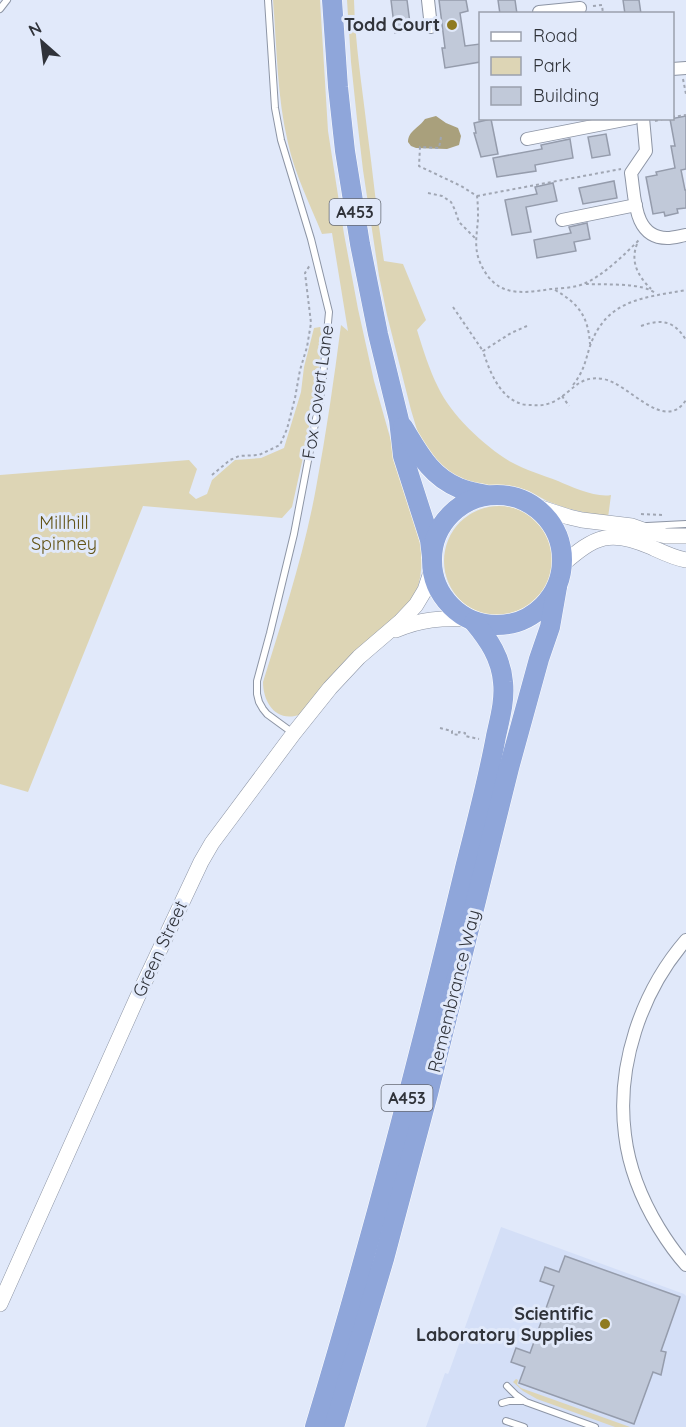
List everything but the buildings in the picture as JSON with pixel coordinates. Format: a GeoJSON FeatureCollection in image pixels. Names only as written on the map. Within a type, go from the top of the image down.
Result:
{"type":"FeatureCollection","features":[{"type":"Feature","properties":{"kind":"highway","name":"A453"},"geometry":{"type":"LineString","coordinates":[[332,0],[338,87],[356,221],[378,334],[399,420],[403,456],[430,540],[432,563]]}},
{"type":"Feature","properties":{"kind":"highway","name":"A453"},"geometry":{"type":"LineString","coordinates":[[399,420],[432,472],[461,489],[486,495]]}},
{"type":"Feature","properties":{"kind":"highway"},"geometry":{"type":"LineString","coordinates":[[486,495],[512,496],[535,506],[547,517],[562,547],[563,564],[557,587],[546,604],[531,616],[513,624],[494,626],[471,621],[457,612],[444,598],[435,581],[432,563],[435,539],[443,523],[455,510],[469,501],[486,495]]}},
{"type":"Feature","properties":{"kind":"highway","name":"Remembrance Way"},"geometry":{"type":"LineString","coordinates":[[334,1427],[384,1259],[422,1116],[509,768],[538,659],[550,627],[557,587]]}},
{"type":"Feature","properties":{"kind":"highway","name":"Remembrance Way"},"geometry":{"type":"LineString","coordinates":[[315,1427],[369,1242],[441,969],[499,723],[503,700],[501,666],[490,642],[471,621]]}},
{"type":"Feature","properties":{"kind":"street"},"geometry":{"type":"LineString","coordinates":[[428,0],[431,27]]}},
{"type":"Feature","properties":{"kind":"street"},"geometry":{"type":"LineString","coordinates":[[539,12],[554,5],[579,8]]}},
{"type":"Feature","properties":{"kind":"street"},"geometry":{"type":"LineString","coordinates":[[527,139],[624,120]]}},
{"type":"Feature","properties":{"kind":"street"},"geometry":{"type":"LineString","coordinates":[[643,120],[646,151],[632,173],[637,215],[641,224],[654,235],[666,238],[686,235]]}},
{"type":"Feature","properties":{"kind":"street"},"geometry":{"type":"LineString","coordinates":[[562,220],[636,205]]}},
{"type":"Feature","properties":{"kind":"street"},"geometry":{"type":"LineString","coordinates":[[535,506],[569,517],[614,525],[634,520],[666,536],[686,536]]}},
{"type":"Feature","properties":{"kind":"street"},"geometry":{"type":"LineString","coordinates":[[563,564],[583,548],[611,537],[631,539],[686,560]]}},
{"type":"Feature","properties":{"kind":"street","name":"Green Street"},"geometry":{"type":"LineString","coordinates":[[0,1304],[137,998],[212,843],[330,688],[359,657],[401,621],[416,604],[425,590],[432,563]]}},
{"type":"Feature","properties":{"kind":"street","name":"Green Street"},"geometry":{"type":"LineString","coordinates":[[385,635],[422,620],[443,618],[471,621]]}},
{"type":"Feature","properties":{"kind":"street"},"geometry":{"type":"LineString","coordinates":[[686,940],[658,979],[640,1017],[627,1063],[623,1114],[628,1154],[640,1192],[666,1240],[686,1265]]}},
{"type":"Feature","properties":{"kind":"lane"},"geometry":{"type":"LineString","coordinates":[[0,9],[7,0]]}},
{"type":"Feature","properties":{"kind":"lane","name":"Fox Covert Lane"},"geometry":{"type":"LineString","coordinates":[[268,0],[275,108],[281,140],[311,239],[329,312],[322,387],[294,534],[257,681],[257,694],[263,709],[294,733]]}},
{"type":"Feature","properties":{"kind":"lane"},"geometry":{"type":"LineString","coordinates":[[634,520],[686,524]]}},
{"type":"Feature","properties":{"kind":"lane"},"geometry":{"type":"LineString","coordinates":[[507,1386],[526,1402]]}},
{"type":"Feature","properties":{"kind":"lane"},"geometry":{"type":"LineString","coordinates":[[502,1403],[515,1400],[526,1402],[595,1427]]}},
{"type":"Feature","properties":{"kind":"lane"},"geometry":{"type":"LineString","coordinates":[[506,1421],[524,1427]]}},
{"type":"Feature","properties":{"kind":"path"},"geometry":{"type":"LineString","coordinates":[[579,8],[602,5],[603,12]]}},
{"type":"Feature","properties":{"kind":"path"},"geometry":{"type":"LineString","coordinates":[[441,137],[439,148],[420,147],[419,166],[477,196],[636,166]]}},
{"type":"Feature","properties":{"kind":"path"},"geometry":{"type":"LineString","coordinates":[[428,193],[442,196],[451,202],[459,222],[476,239]]}},
{"type":"Feature","properties":{"kind":"path"},"geometry":{"type":"LineString","coordinates":[[477,196],[478,256],[483,268],[502,289],[519,292],[584,284],[651,289]]}},
{"type":"Feature","properties":{"kind":"path"},"geometry":{"type":"LineString","coordinates":[[584,284],[626,253],[639,240],[634,253],[635,266],[641,278],[657,295]]}},
{"type":"Feature","properties":{"kind":"path"},"geometry":{"type":"LineString","coordinates":[[212,474],[239,456],[259,455],[280,445],[287,429],[295,398],[311,323],[305,273],[307,268]]}},
{"type":"Feature","properties":{"kind":"path"},"geometry":{"type":"LineString","coordinates":[[554,289],[570,299],[580,309],[587,326],[590,347]]}},
{"type":"Feature","properties":{"kind":"path"},"geometry":{"type":"LineString","coordinates":[[570,390],[582,373],[597,331],[612,312],[643,297],[686,290]]}},
{"type":"Feature","properties":{"kind":"path"},"geometry":{"type":"LineString","coordinates":[[453,307],[483,351],[504,394],[519,403],[542,405],[552,402],[586,379],[604,379],[613,382],[652,407],[669,413],[678,410],[686,400]]}},
{"type":"Feature","properties":{"kind":"path"},"geometry":{"type":"LineString","coordinates":[[641,326],[668,322],[676,327],[686,340]]}},
{"type":"Feature","properties":{"kind":"path"},"geometry":{"type":"LineString","coordinates":[[483,351],[511,333],[527,326]]}},
{"type":"Feature","properties":{"kind":"path"},"geometry":{"type":"LineString","coordinates":[[562,396],[569,406]]}},
{"type":"Feature","properties":{"kind":"path"},"geometry":{"type":"LineString","coordinates":[[634,520],[664,515]]}},
{"type":"Feature","properties":{"kind":"path"},"geometry":{"type":"LineString","coordinates":[[440,728],[452,730],[452,734],[465,733],[465,736],[479,740]]}},
{"type":"Feature","properties":{"kind":"shaded area"},"geometry":{"type":"Polygon","coordinates":[[[436,116],[458,128],[461,136],[459,145],[447,149],[411,146],[408,138],[412,132],[425,119],[436,116]]]}},
{"type":"Feature","properties":{"kind":"shaded area"},"geometry":{"type":"Polygon","coordinates":[[[501,1227],[686,1296],[686,1427],[426,1427],[445,1373],[449,1372],[501,1227]]]}},
{"type":"Feature","properties":{"kind":"green space"},"geometry":{"type":"Polygon","coordinates":[[[273,0],[320,0],[328,131],[344,234],[374,381],[421,546],[420,579],[413,600],[301,714],[292,716],[278,714],[273,710],[266,697],[263,682],[293,586],[311,513],[341,325],[348,331],[332,233],[322,234],[299,178],[284,126],[279,90],[273,0]]]}},
{"type":"Feature","properties":{"kind":"green space"},"geometry":{"type":"Polygon","coordinates":[[[347,0],[354,0],[359,64],[384,261],[403,264],[426,320],[417,330],[438,387],[451,408],[469,429],[511,462],[584,491],[598,495],[611,495],[608,518],[566,508],[515,487],[482,486],[449,476],[421,443],[379,276],[357,119],[347,0]]]}},
{"type":"Feature","properties":{"kind":"green space","name":"Millhill Spinney"},"geometry":{"type":"Polygon","coordinates":[[[314,328],[322,329],[319,369],[292,507],[282,518],[143,506],[28,792],[0,784],[0,475],[189,460],[197,469],[189,493],[196,499],[207,494],[212,480],[235,460],[261,458],[284,448],[301,392],[304,367],[314,328]]]}},
{"type":"Feature","properties":{"kind":"green space"},"geometry":{"type":"Polygon","coordinates":[[[499,506],[520,510],[538,522],[550,540],[554,561],[550,582],[538,600],[520,612],[499,616],[478,612],[460,600],[448,582],[444,561],[448,540],[460,522],[478,510],[499,506]]]}},
{"type":"Feature","properties":{"kind":"green space"},"geometry":{"type":"Polygon","coordinates":[[[516,1379],[521,1388],[630,1427],[615,1427],[537,1399],[523,1391],[513,1382],[516,1379]]]}},
{"type":"Feature","properties":{"kind":"place","name":"Todd Court"},"geometry":{"type":"Point","coordinates":[452,25]}},
{"type":"Feature","properties":{"kind":"place","name":"Scientific Laboratory Supplies"},"geometry":{"type":"Point","coordinates":[605,1324]}}]}
